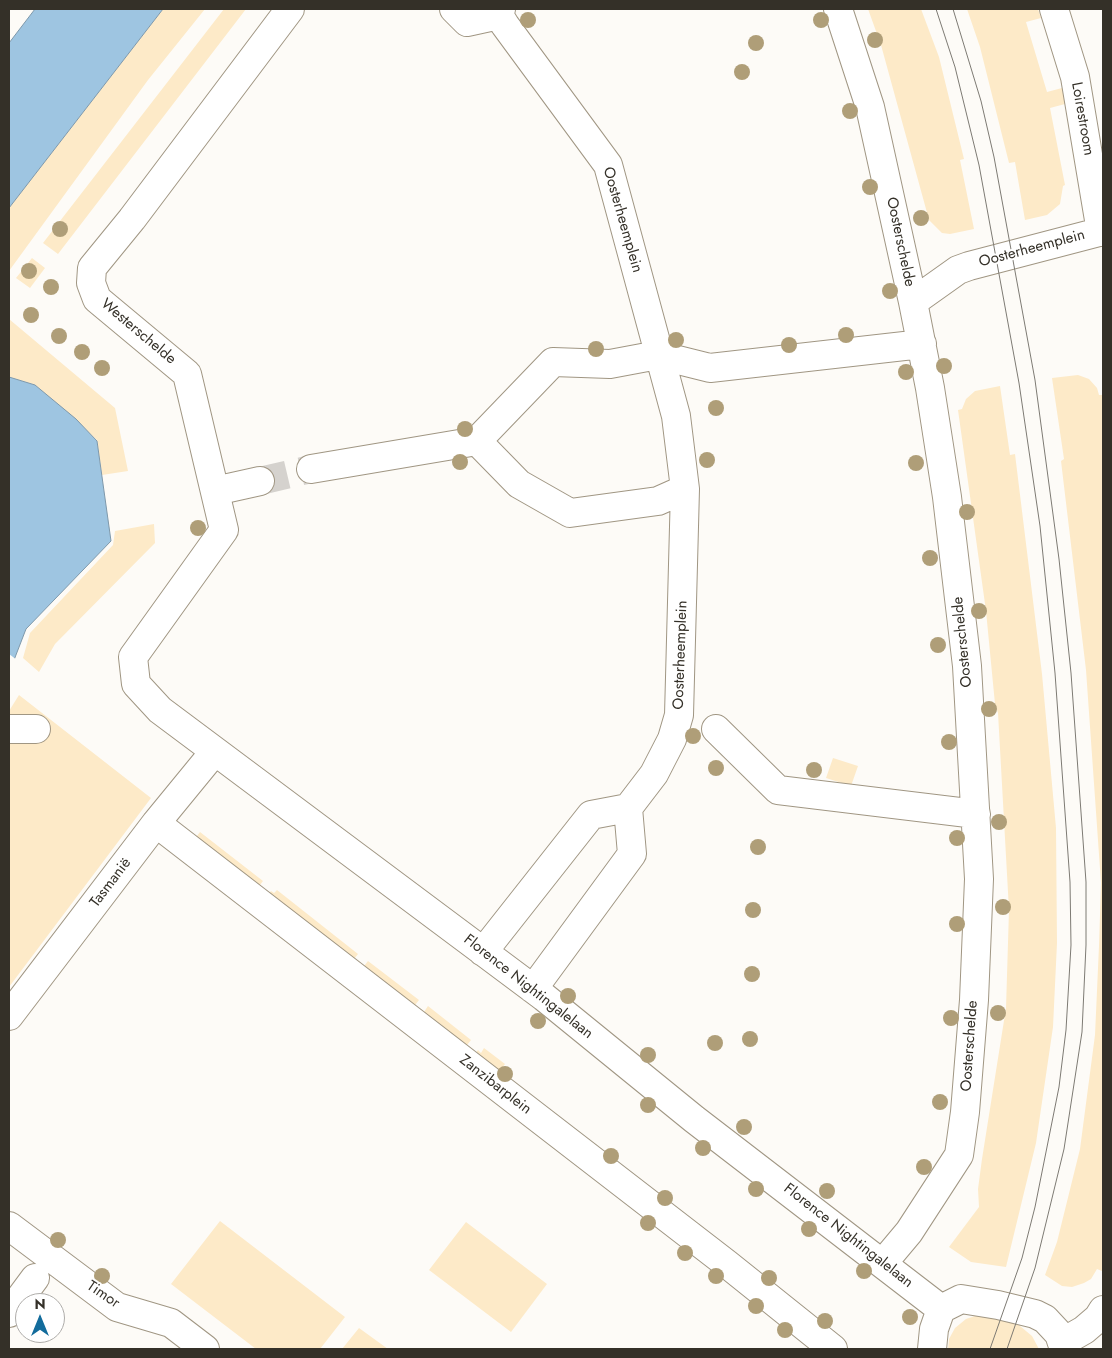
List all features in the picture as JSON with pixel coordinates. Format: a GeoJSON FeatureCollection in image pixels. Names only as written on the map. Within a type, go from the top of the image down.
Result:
{"type":"FeatureCollection","features":[{"type":"Feature","properties":{"kind":"street","name":"Westerschelde"},"geometry":{"type":"LineString","coordinates":[[134,658],[224,530],[187,374],[97,299],[91,283],[92,268],[132,219],[290,9]]}},
{"type":"Feature","properties":{"kind":"street","name":"Oosterheemplein"},"geometry":{"type":"LineString","coordinates":[[454,9],[467,22],[506,15],[608,165],[676,416],[685,488],[679,715],[672,739],[654,774],[628,808]]}},
{"type":"Feature","properties":{"kind":"street","name":"Oosterschelde"},"geometry":{"type":"LineString","coordinates":[[838,9],[870,107],[914,302],[947,497],[968,666],[979,879],[974,1000],[965,1112],[959,1154],[909,1232],[883,1263]]}},
{"type":"Feature","properties":{"kind":"street","name":"Loirestroom"},"geometry":{"type":"LineString","coordinates":[[1054,9],[1075,77],[1102,231]]}},
{"type":"Feature","properties":{"kind":"street","name":"Oosterheemplein"},"geometry":{"type":"LineString","coordinates":[[914,302],[958,270],[1044,245],[1102,231]]}},
{"type":"Feature","properties":{"kind":"street"},"geometry":{"type":"LineString","coordinates":[[311,469],[477,441],[553,362],[610,364],[658,355],[710,368],[922,344]]}},
{"type":"Feature","properties":{"kind":"street"},"geometry":{"type":"LineString","coordinates":[[477,441],[519,484],[570,512],[658,501],[685,488]]}},
{"type":"Feature","properties":{"kind":"street"},"geometry":{"type":"LineString","coordinates":[[215,491],[260,481]]}},
{"type":"Feature","properties":{"kind":"street","name":"Florence Nightingalelaan"},"geometry":{"type":"LineString","coordinates":[[134,658],[136,684],[160,710],[533,989],[694,1119],[941,1309]]}},
{"type":"Feature","properties":{"kind":"street"},"geometry":{"type":"LineString","coordinates":[[9,729],[36,729]]}},
{"type":"Feature","properties":{"kind":"street"},"geometry":{"type":"LineString","coordinates":[[716,729],[778,790],[976,814]]}},
{"type":"Feature","properties":{"kind":"street","name":"Tasmanië"},"geometry":{"type":"LineString","coordinates":[[9,1016],[156,823],[215,751]]}},
{"type":"Feature","properties":{"kind":"street"},"geometry":{"type":"LineString","coordinates":[[483,952],[591,815],[628,808],[632,854],[533,989]]}},
{"type":"Feature","properties":{"kind":"street","name":"Zanzibarplein"},"geometry":{"type":"LineString","coordinates":[[156,823],[727,1264],[833,1349]]}},
{"type":"Feature","properties":{"kind":"street","name":"Timor"},"geometry":{"type":"LineString","coordinates":[[9,1226],[117,1308],[171,1323],[206,1349]]}},
{"type":"Feature","properties":{"kind":"street"},"geometry":{"type":"LineString","coordinates":[[9,1314],[35,1278]]}},
{"type":"Feature","properties":{"kind":"street"},"geometry":{"type":"LineString","coordinates":[[932,1349],[934,1329],[941,1309],[961,1299],[1035,1314],[1053,1325],[1063,1346],[1098,1318],[1103,1310]]}},
{"type":"Feature","properties":{"kind":"shaded area"},"geometry":{"type":"Polygon","coordinates":[[[163,9],[205,9],[148,80],[9,271],[9,208],[163,9]]]}},
{"type":"Feature","properties":{"kind":"shaded area"},"geometry":{"type":"Polygon","coordinates":[[[224,9],[246,9],[58,254],[43,243],[224,9]]]}},
{"type":"Feature","properties":{"kind":"shaded area"},"geometry":{"type":"Polygon","coordinates":[[[868,9],[921,9],[939,57],[964,159],[960,160],[974,229],[950,234],[942,233],[929,220],[881,45],[868,9]]]}},
{"type":"Feature","properties":{"kind":"shaded area"},"geometry":{"type":"Polygon","coordinates":[[[967,9],[1038,9],[1041,18],[1026,22],[1047,92],[1062,88],[1065,104],[1050,108],[1065,185],[1063,186],[1060,204],[1047,215],[1025,220],[1015,162],[1009,163],[980,47],[967,9]]]}},
{"type":"Feature","properties":{"kind":"shaded area"},"geometry":{"type":"Polygon","coordinates":[[[32,258],[45,268],[30,288],[16,278],[32,258]]]}},
{"type":"Feature","properties":{"kind":"shaded area"},"geometry":{"type":"Polygon","coordinates":[[[9,319],[115,408],[128,471],[102,475],[97,440],[35,385],[9,377],[9,319]]]}},
{"type":"Feature","properties":{"kind":"shaded area"},"geometry":{"type":"Polygon","coordinates":[[[1078,375],[1089,379],[1097,388],[1099,395],[1103,395],[1103,1268],[1102,1271],[1097,1269],[1091,1279],[1072,1287],[1062,1286],[1045,1275],[1057,1242],[1080,1149],[1095,1035],[1099,946],[1101,883],[1086,670],[1061,461],[1064,459],[1052,378],[1078,375]]]}},
{"type":"Feature","properties":{"kind":"shaded area"},"geometry":{"type":"Polygon","coordinates":[[[1000,386],[1010,455],[1015,454],[1042,674],[1056,828],[1057,943],[1053,1027],[1036,1143],[1006,1267],[971,1262],[949,1247],[979,1207],[978,1189],[982,1159],[1006,1008],[1009,910],[998,713],[995,704],[986,611],[958,410],[962,409],[966,399],[975,391],[1000,386]]]}},
{"type":"Feature","properties":{"kind":"shaded area"},"geometry":{"type":"Polygon","coordinates":[[[154,524],[155,543],[55,644],[39,672],[23,658],[30,633],[113,545],[115,531],[154,524]]]}},
{"type":"Feature","properties":{"kind":"shaded area"},"geometry":{"type":"Polygon","coordinates":[[[19,695],[151,798],[9,987],[9,711],[19,695]]]}},
{"type":"Feature","properties":{"kind":"shaded area"},"geometry":{"type":"Polygon","coordinates":[[[833,758],[858,766],[851,786],[826,778],[833,758]]]}},
{"type":"Feature","properties":{"kind":"shaded area"},"geometry":{"type":"Polygon","coordinates":[[[200,832],[263,881],[256,890],[193,841],[200,832]]]}},
{"type":"Feature","properties":{"kind":"shaded area"},"geometry":{"type":"Polygon","coordinates":[[[277,890],[358,954],[351,963],[266,897],[271,891],[274,893],[277,890]]]}},
{"type":"Feature","properties":{"kind":"shaded area"},"geometry":{"type":"Polygon","coordinates":[[[368,961],[419,1000],[412,1009],[361,970],[368,961]]]}},
{"type":"Feature","properties":{"kind":"shaded area"},"geometry":{"type":"Polygon","coordinates":[[[428,1006],[471,1040],[464,1049],[432,1025],[435,1021],[424,1012],[428,1006]]]}},
{"type":"Feature","properties":{"kind":"shaded area"},"geometry":{"type":"Polygon","coordinates":[[[484,1048],[505,1064],[497,1075],[473,1056],[478,1050],[481,1053],[484,1048]]]}},
{"type":"Feature","properties":{"kind":"shaded area"},"geometry":{"type":"Polygon","coordinates":[[[220,1221],[345,1317],[320,1349],[256,1349],[171,1284],[220,1221]]]}},
{"type":"Feature","properties":{"kind":"shaded area"},"geometry":{"type":"Polygon","coordinates":[[[466,1222],[547,1284],[511,1332],[429,1270],[466,1222]]]}},
{"type":"Feature","properties":{"kind":"shaded area"},"geometry":{"type":"Polygon","coordinates":[[[978,1315],[1014,1321],[1032,1336],[1039,1349],[948,1349],[949,1339],[955,1328],[966,1319],[978,1315]]]}},
{"type":"Feature","properties":{"kind":"shaded area"},"geometry":{"type":"Polygon","coordinates":[[[359,1328],[388,1349],[342,1349],[359,1328]]]}},
{"type":"Feature","properties":{"kind":"water"},"geometry":{"type":"Polygon","coordinates":[[[35,9],[163,9],[9,208],[9,43],[35,9]]]}},
{"type":"Feature","properties":{"kind":"water"},"geometry":{"type":"Polygon","coordinates":[[[9,377],[35,385],[76,419],[97,441],[111,541],[26,629],[9,673],[9,377]]]}},
{"type":"Feature","properties":{"kind":"pier"},"geometry":{"type":"Polygon","coordinates":[[[9,654],[17,660],[9,675],[9,654]]]}},
{"type":"Feature","properties":{"kind":"tunnel"},"geometry":{"type":"LineString","coordinates":[[260,481],[311,469]]}},
{"type":"Feature","properties":{"kind":"tram line"},"geometry":{"type":"LineString","coordinates":[[936,9],[955,67],[979,165],[1019,383],[1040,526],[1055,673],[1070,882],[1071,945],[1066,1030],[1059,1087],[1035,1207],[1022,1258],[990,1349]]}},
{"type":"Feature","properties":{"kind":"tram line"},"geometry":{"type":"LineString","coordinates":[[953,9],[981,101],[994,157],[1035,380],[1059,559],[1071,673],[1086,882],[1086,945],[1082,1032],[1064,1149],[1035,1268],[1007,1349]]}}]}
